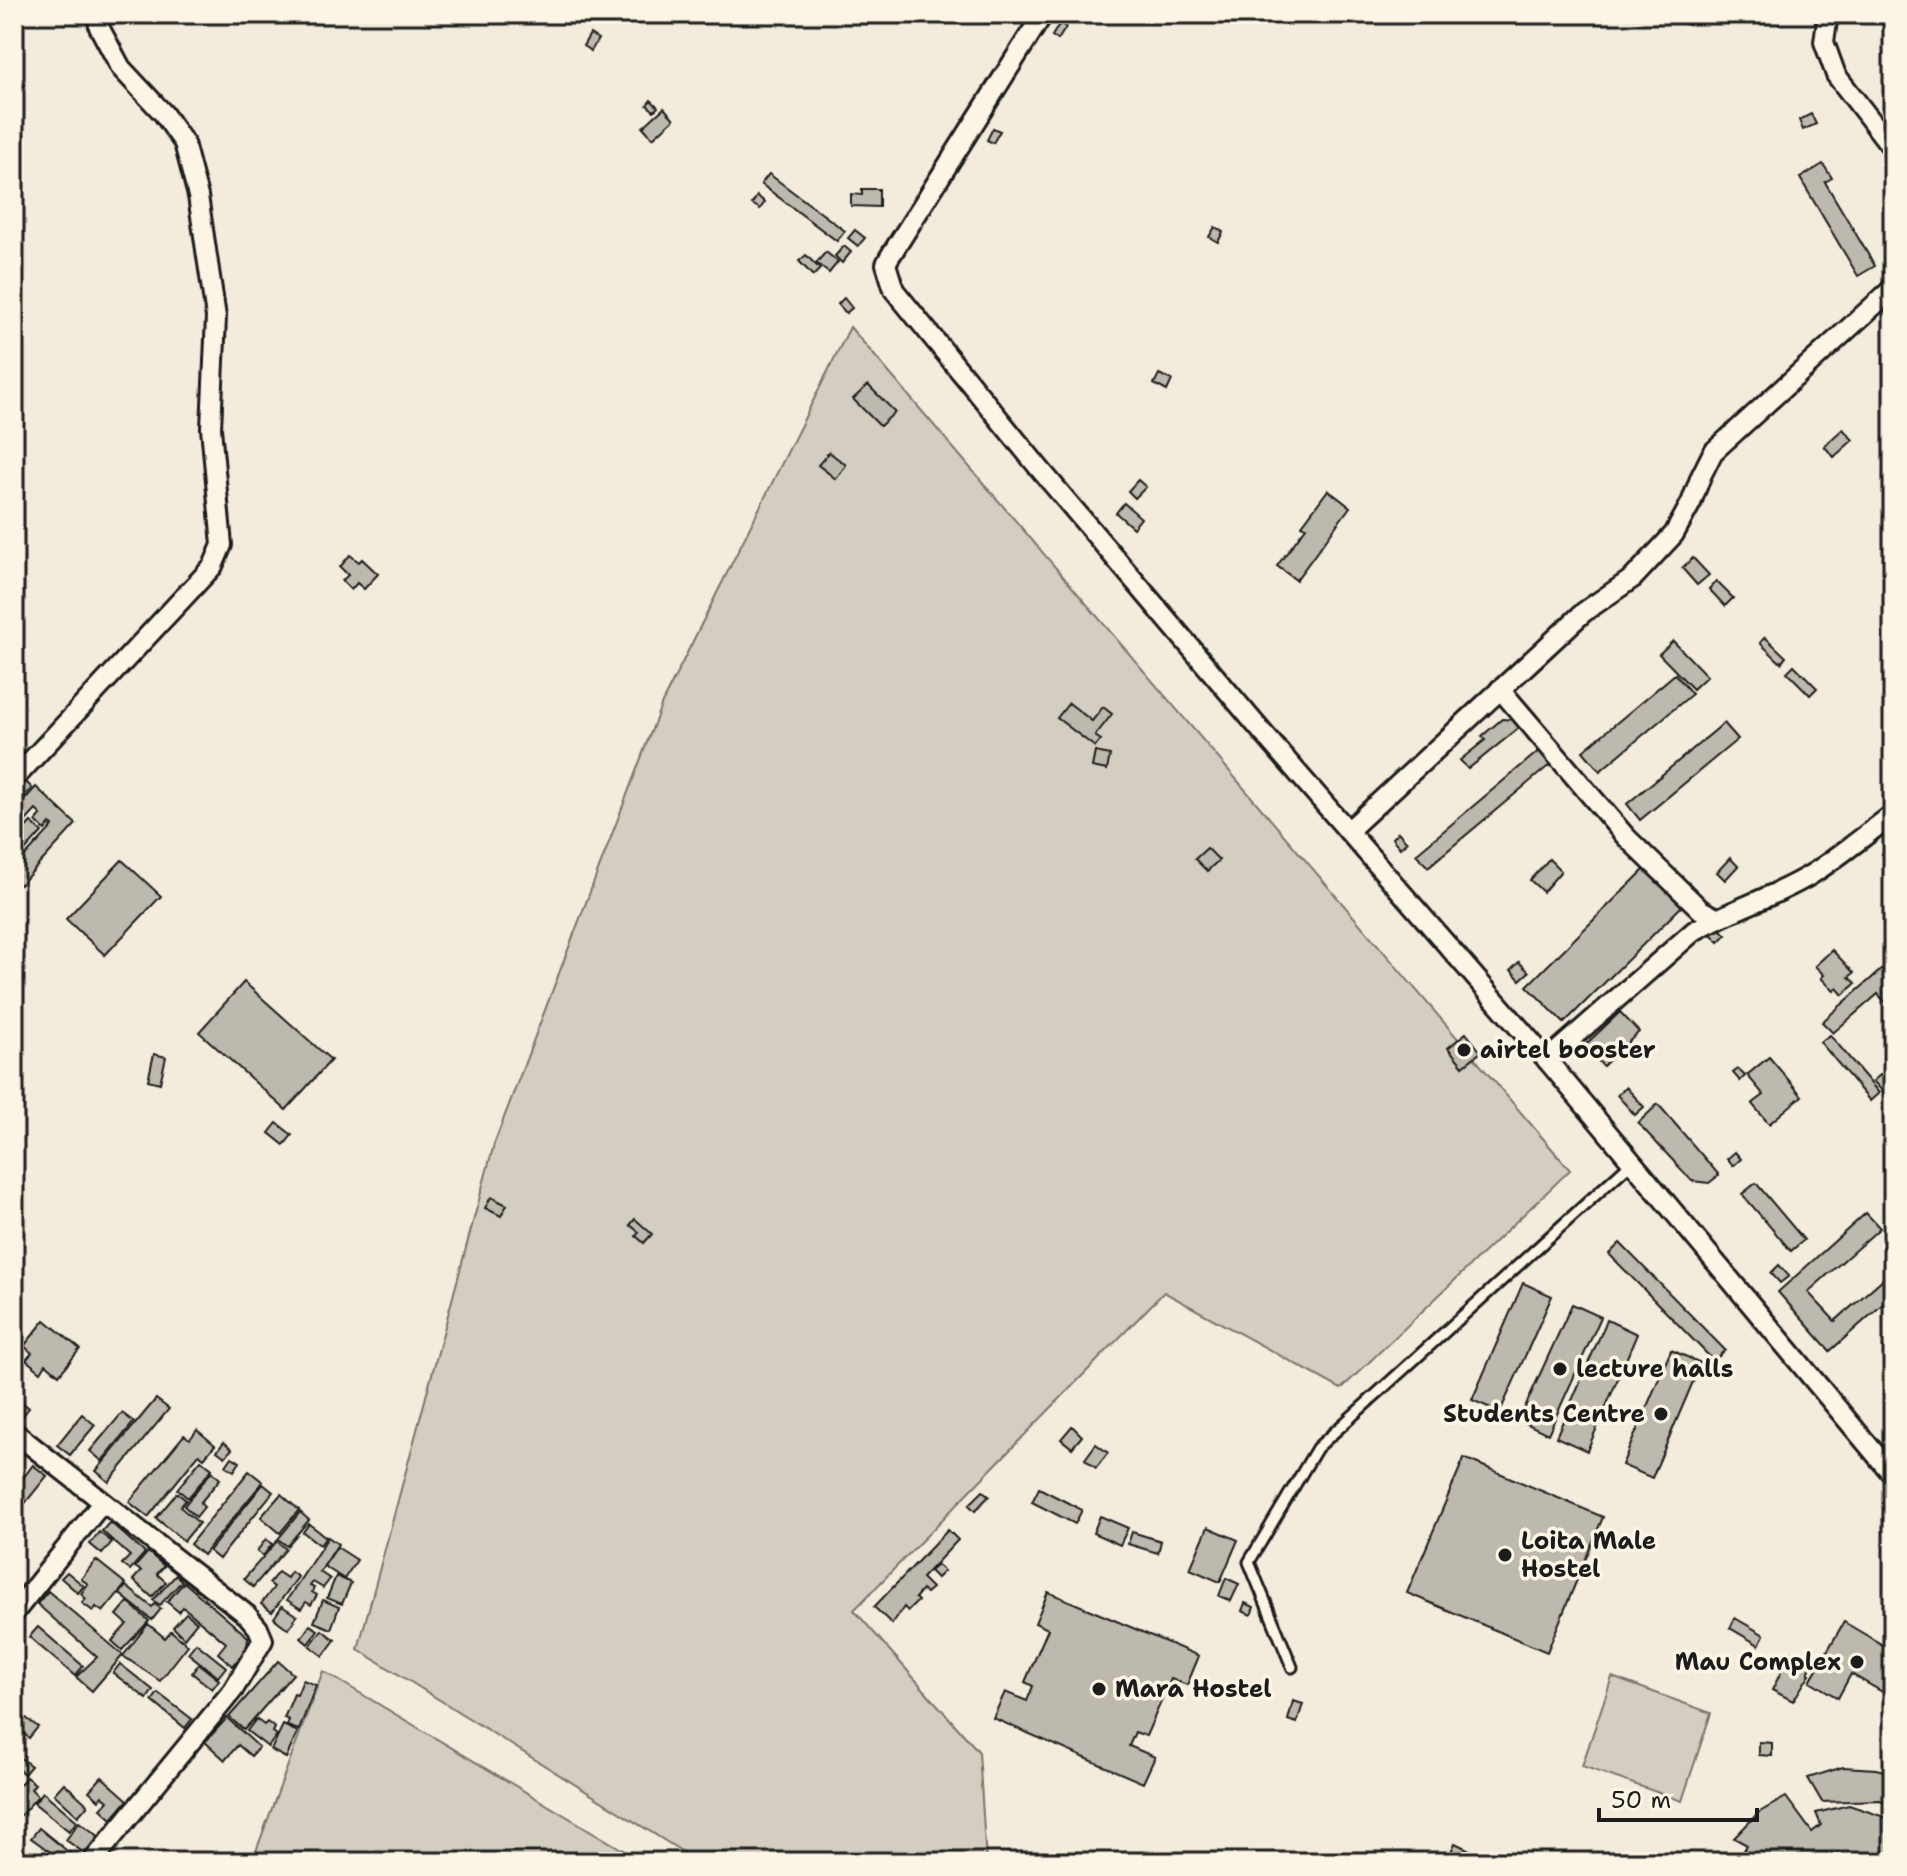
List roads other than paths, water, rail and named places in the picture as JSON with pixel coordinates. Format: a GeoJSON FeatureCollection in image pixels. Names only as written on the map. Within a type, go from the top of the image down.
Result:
{"type":"FeatureCollection","features":[{"type":"Feature","properties":{"kind":"street"},"geometry":{"type":"LineString","coordinates":[[14,779],[213,566],[222,545],[211,428],[216,317],[198,196],[184,143],[163,113],[121,68],[99,27],[98,14]]}},
{"type":"Feature","properties":{"kind":"street"},"geometry":{"type":"LineString","coordinates":[[1043,14],[889,258],[886,264],[894,290],[1049,480],[1547,1060],[1893,1475]]}},
{"type":"Feature","properties":{"kind":"street"},"geometry":{"type":"LineString","coordinates":[[1828,14],[1824,42],[1836,75],[1893,149]]}},
{"type":"Feature","properties":{"kind":"street"},"geometry":{"type":"LineString","coordinates":[[1348,831],[1584,612],[1633,578],[1674,534],[1713,452],[1893,288]]}},
{"type":"Feature","properties":{"kind":"street"},"geometry":{"type":"LineString","coordinates":[[1500,689],[1626,837],[1701,910],[1716,918]]}},
{"type":"Feature","properties":{"kind":"street"},"geometry":{"type":"LineString","coordinates":[[1547,1060],[1694,931],[1812,874],[1893,814]]}},
{"type":"Feature","properties":{"kind":"street"},"geometry":{"type":"LineString","coordinates":[[14,1432],[247,1615],[263,1640],[233,1690],[92,1862]]}},
{"type":"Feature","properties":{"kind":"street"},"geometry":{"type":"LineString","coordinates":[[14,1613],[102,1503]]}},
{"type":"Feature","properties":{"kind":"lane"},"geometry":{"type":"LineString","coordinates":[[1292,1667],[1249,1562],[1317,1448],[1632,1162]]}},
{"type":"Feature","properties":{"kind":"place","name":"airtel booster"},"geometry":{"type":"Point","coordinates":[1464,1050]}},
{"type":"Feature","properties":{"kind":"place","name":"lecture halls"},"geometry":{"type":"Point","coordinates":[1560,1369]}},
{"type":"Feature","properties":{"kind":"place","name":"Students Centre"},"geometry":{"type":"Point","coordinates":[1661,1414]}},
{"type":"Feature","properties":{"kind":"place","name":"Loita Male Hostel"},"geometry":{"type":"Point","coordinates":[1505,1555]}},
{"type":"Feature","properties":{"kind":"place","name":"Mau Complex"},"geometry":{"type":"Point","coordinates":[1857,1662]}},
{"type":"Feature","properties":{"kind":"place","name":"Mara Hostel"},"geometry":{"type":"Point","coordinates":[1099,1689]}}]}
